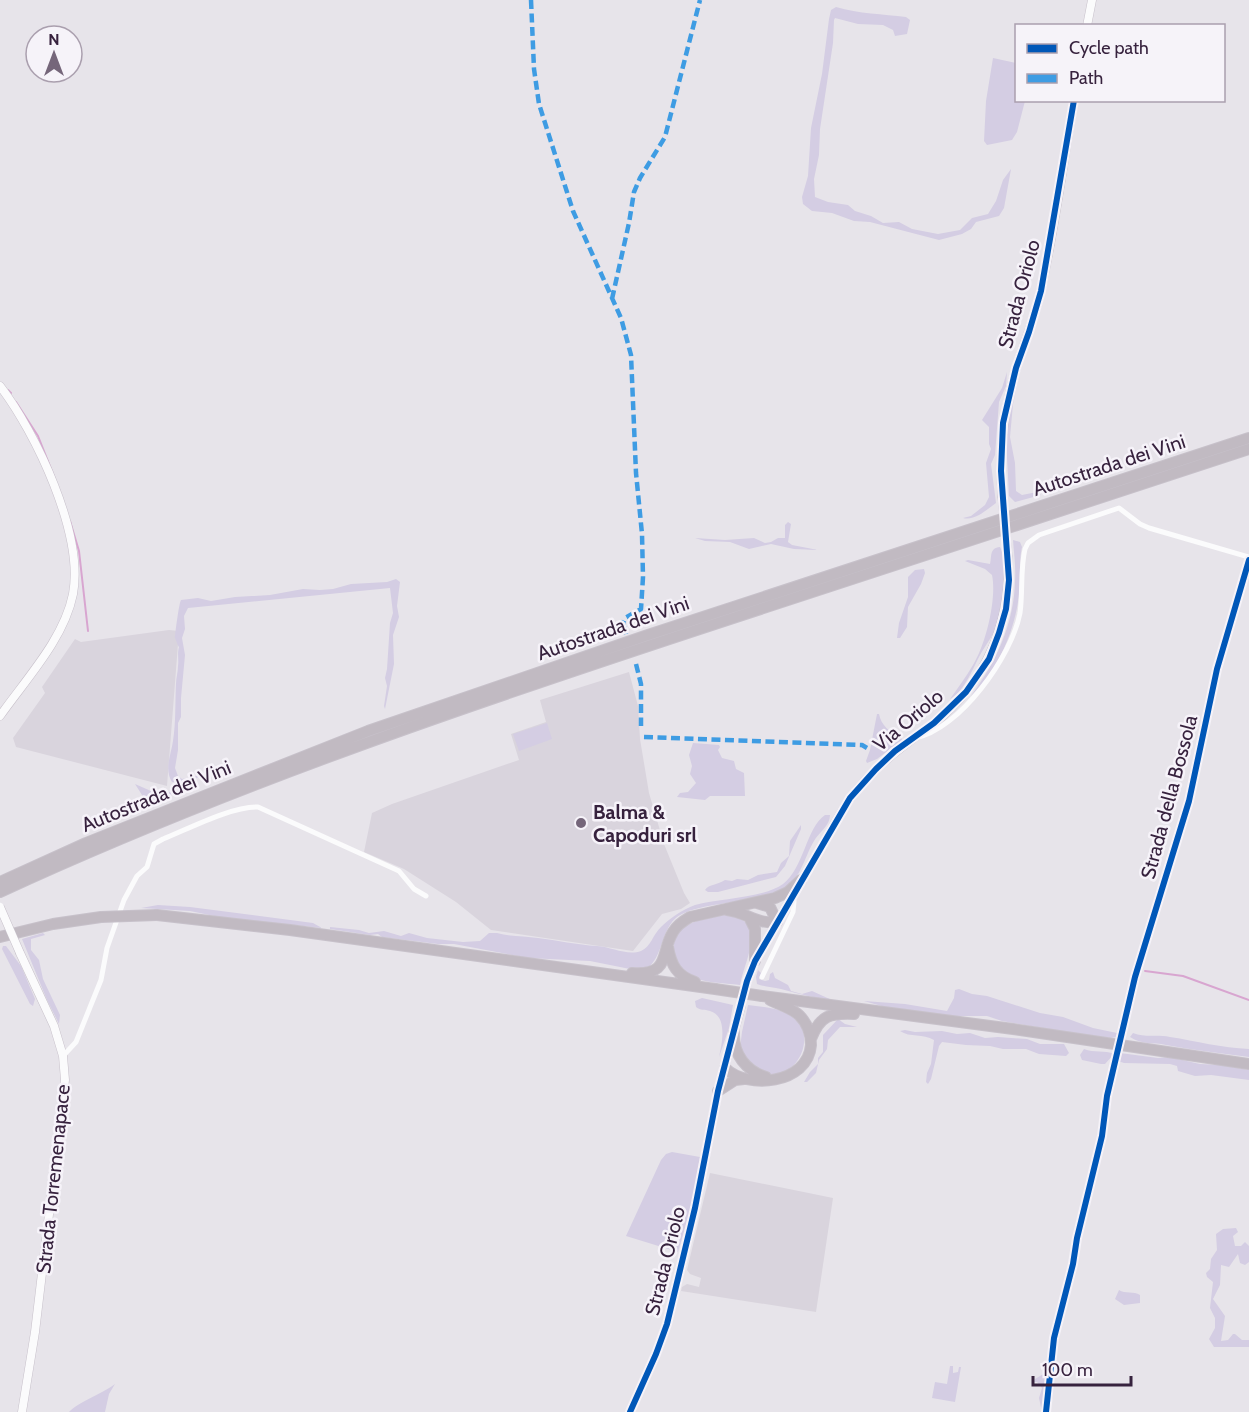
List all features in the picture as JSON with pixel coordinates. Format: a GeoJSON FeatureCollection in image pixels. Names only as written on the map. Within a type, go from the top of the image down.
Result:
{"type":"FeatureCollection","features":[{"type":"Feature","properties":{"kind":"highway","name":"Autostrada dei Vini"},"geometry":{"type":"LineString","coordinates":[[0,882],[86,843],[368,731],[624,643],[1249,438]]}},
{"type":"Feature","properties":{"kind":"highway","name":"Autostrada dei Vini"},"geometry":{"type":"LineString","coordinates":[[0,892],[286,773],[394,733],[638,649],[1249,449]]}},
{"type":"Feature","properties":{"kind":"highway"},"geometry":{"type":"LineString","coordinates":[[620,976],[628,973],[645,973],[658,967],[665,957],[672,933],[684,920],[694,915],[781,896],[801,880]]}},
{"type":"Feature","properties":{"kind":"highway"},"geometry":{"type":"LineString","coordinates":[[718,910],[736,911],[766,922],[777,922],[770,907],[753,903]]}},
{"type":"Feature","properties":{"kind":"highway"},"geometry":{"type":"LineString","coordinates":[[0,937],[53,924],[101,917],[157,915],[224,922],[715,989],[777,1000],[1013,1029],[1249,1064]]}},
{"type":"Feature","properties":{"kind":"highway"},"geometry":{"type":"LineString","coordinates":[[749,917],[755,929],[755,961]]}},
{"type":"Feature","properties":{"kind":"highway"},"geometry":{"type":"LineString","coordinates":[[668,947],[673,966],[681,975],[715,989]]}},
{"type":"Feature","properties":{"kind":"highway"},"geometry":{"type":"LineString","coordinates":[[777,1000],[801,1017],[811,1040]]}},
{"type":"Feature","properties":{"kind":"highway"},"geometry":{"type":"LineString","coordinates":[[724,1068],[738,1066],[747,1073],[781,1079],[797,1071],[808,1057],[814,1030],[824,1018],[831,1015],[858,1014],[865,1010]]}},
{"type":"Feature","properties":{"kind":"highway"},"geometry":{"type":"LineString","coordinates":[[734,1033],[735,1048],[747,1073]]}},
{"type":"Feature","properties":{"kind":"highway"},"geometry":{"type":"LineString","coordinates":[[718,1091],[747,1073]]}},
{"type":"Feature","properties":{"kind":"street"},"geometry":{"type":"LineString","coordinates":[[1087,24],[1092,0]]}},
{"type":"Feature","properties":{"kind":"street","name":"Strada Oriolo"},"geometry":{"type":"LineString","coordinates":[[1002,496],[1000,453],[1006,407],[1041,291],[1074,102]]}},
{"type":"Feature","properties":{"kind":"street"},"geometry":{"type":"LineString","coordinates":[[0,386],[22,417],[43,456],[68,529],[74,579],[69,606],[57,633],[0,716]]}},
{"type":"Feature","properties":{"kind":"street","name":"Via Oriolo"},"geometry":{"type":"LineString","coordinates":[[747,981],[755,961],[850,798],[876,769],[953,706],[989,658],[1006,609],[1009,580],[1002,496]]}},
{"type":"Feature","properties":{"kind":"street"},"geometry":{"type":"LineString","coordinates":[[910,739],[923,737],[939,729],[978,692],[995,670],[1010,642],[1019,614],[1025,549],[1032,539],[1039,535],[1119,508],[1149,528],[1249,558]]}},
{"type":"Feature","properties":{"kind":"street","name":"Strada della Bossola"},"geometry":{"type":"LineString","coordinates":[[1120,1042],[1135,977],[1189,801],[1219,658],[1249,558]]}},
{"type":"Feature","properties":{"kind":"street"},"geometry":{"type":"LineString","coordinates":[[63,1056],[76,1042],[84,1022],[100,980],[107,948],[124,900],[137,876],[147,867],[154,844],[163,839],[235,811],[258,807],[399,871],[414,889],[426,896]]}},
{"type":"Feature","properties":{"kind":"street"},"geometry":{"type":"LineString","coordinates":[[762,977],[793,912],[792,896]]}},
{"type":"Feature","properties":{"kind":"street","name":"Strada Torremenapace"},"geometry":{"type":"LineString","coordinates":[[0,907],[54,1026],[63,1056],[65,1080],[35,1332],[22,1412]]}},
{"type":"Feature","properties":{"kind":"street"},"geometry":{"type":"LineString","coordinates":[[718,1091],[741,1007]]}},
{"type":"Feature","properties":{"kind":"street"},"geometry":{"type":"LineString","coordinates":[[1046,1412],[1054,1338],[1102,1136],[1107,1096],[1117,1053]]}},
{"type":"Feature","properties":{"kind":"street","name":"Strada Oriolo"},"geometry":{"type":"LineString","coordinates":[[630,1412],[667,1324],[695,1208],[718,1091]]}},
{"type":"Feature","properties":{"kind":"shaded area"},"geometry":{"type":"Polygon","coordinates":[[[836,7],[906,17],[910,20],[907,34],[895,36],[893,30],[883,25],[858,24],[835,18],[820,129],[819,155],[814,179],[815,197],[848,205],[855,211],[883,223],[899,222],[912,229],[938,234],[960,230],[972,218],[988,214],[996,201],[1003,180],[1011,169],[1013,158],[1004,208],[999,216],[976,222],[971,229],[962,234],[939,240],[870,222],[854,221],[832,213],[812,211],[803,204],[802,197],[808,176],[811,128],[822,74],[829,19],[831,10],[836,7]]]}},
{"type":"Feature","properties":{"kind":"shaded area"},"geometry":{"type":"Polygon","coordinates":[[[993,58],[1015,63],[1015,102],[1025,102],[1017,132],[1012,140],[987,145],[984,141],[986,101],[993,58]]]}},
{"type":"Feature","properties":{"kind":"shaded area"},"geometry":{"type":"Polygon","coordinates":[[[1021,366],[1013,404],[1010,437],[1015,463],[1016,491],[1022,495],[1037,492],[1041,495],[1015,502],[1009,496],[1006,438],[1015,386],[1021,366]]]}},
{"type":"Feature","properties":{"kind":"shaded area"},"geometry":{"type":"Polygon","coordinates":[[[1007,372],[1006,386],[999,402],[995,455],[991,464],[996,503],[976,516],[963,518],[971,516],[985,505],[989,497],[986,463],[991,449],[989,427],[982,420],[1002,388],[1007,372]]]}},
{"type":"Feature","properties":{"kind":"shaded area"},"geometry":{"type":"Polygon","coordinates":[[[788,522],[791,524],[788,542],[792,545],[818,550],[794,549],[771,544],[749,549],[730,542],[705,541],[695,538],[725,540],[754,538],[765,543],[771,542],[778,538],[785,538],[785,525],[788,522]]]}},
{"type":"Feature","properties":{"kind":"shaded area"},"geometry":{"type":"Polygon","coordinates":[[[1013,540],[1020,542],[1022,547],[1016,614],[999,659],[991,673],[971,696],[996,656],[1007,627],[1014,597],[1013,540]]]}},
{"type":"Feature","properties":{"kind":"shaded area"},"geometry":{"type":"Polygon","coordinates":[[[1000,547],[1003,554],[1004,576],[1000,612],[995,630],[965,683],[950,699],[978,656],[992,608],[992,575],[985,569],[965,561],[990,564],[994,549],[1000,547]]]}},
{"type":"Feature","properties":{"kind":"shaded area"},"geometry":{"type":"Polygon","coordinates":[[[924,569],[921,584],[908,607],[907,627],[900,638],[897,638],[899,623],[908,597],[908,577],[915,570],[924,569]]]}},
{"type":"Feature","properties":{"kind":"shaded area"},"geometry":{"type":"Polygon","coordinates":[[[396,579],[400,582],[397,606],[399,617],[393,635],[394,664],[385,709],[387,686],[385,678],[393,613],[390,588],[188,608],[184,616],[185,629],[182,638],[185,655],[175,768],[182,779],[206,774],[184,783],[172,782],[168,767],[175,727],[179,647],[175,638],[181,600],[198,598],[211,601],[303,589],[333,589],[351,584],[387,582],[396,579]]]}},
{"type":"Feature","properties":{"kind":"shaded area"},"geometry":{"type":"Polygon","coordinates":[[[169,630],[179,631],[167,786],[16,747],[13,738],[45,693],[42,687],[75,639],[81,642],[169,630]]]}},
{"type":"Feature","properties":{"kind":"shaded area"},"geometry":{"type":"Polygon","coordinates":[[[629,672],[638,706],[640,739],[649,793],[664,844],[690,903],[681,909],[662,914],[633,951],[491,930],[456,902],[404,869],[364,852],[372,813],[519,760],[511,734],[546,722],[540,700],[629,672]]]}},
{"type":"Feature","properties":{"kind":"shaded area"},"geometry":{"type":"Polygon","coordinates":[[[877,714],[887,728],[902,740],[877,759],[867,763],[866,761],[877,714]]]}},
{"type":"Feature","properties":{"kind":"shaded area"},"geometry":{"type":"Polygon","coordinates":[[[547,723],[552,739],[519,751],[513,734],[547,723]]]}},
{"type":"Feature","properties":{"kind":"shaded area"},"geometry":{"type":"Polygon","coordinates":[[[693,743],[719,745],[718,750],[722,758],[734,761],[736,769],[744,773],[745,796],[710,796],[705,800],[677,797],[680,793],[688,792],[696,783],[690,774],[692,766],[689,755],[693,743]]]}},
{"type":"Feature","properties":{"kind":"shaded area"},"geometry":{"type":"Polygon","coordinates":[[[135,784],[151,791],[173,794],[158,797],[151,806],[146,806],[135,784]]]}},
{"type":"Feature","properties":{"kind":"shaded area"},"geometry":{"type":"Polygon","coordinates":[[[825,815],[830,815],[828,822],[814,841],[800,871],[789,885],[767,896],[707,906],[682,914],[670,924],[658,954],[649,967],[635,970],[590,961],[528,958],[454,944],[438,944],[330,929],[330,927],[369,933],[384,931],[401,936],[409,933],[427,938],[463,942],[480,941],[489,933],[497,933],[625,952],[641,951],[647,947],[668,920],[690,907],[765,892],[783,884],[796,868],[813,829],[825,815]]]}},
{"type":"Feature","properties":{"kind":"shaded area"},"geometry":{"type":"Polygon","coordinates":[[[801,825],[801,829],[785,866],[776,877],[718,892],[705,890],[725,880],[748,880],[758,875],[777,872],[781,863],[789,856],[790,841],[801,825]]]}},
{"type":"Feature","properties":{"kind":"shaded area"},"geometry":{"type":"Polygon","coordinates":[[[158,905],[313,923],[322,928],[224,918],[190,911],[141,908],[158,905]]]}},
{"type":"Feature","properties":{"kind":"shaded area"},"geometry":{"type":"Polygon","coordinates":[[[726,914],[739,918],[747,924],[751,932],[749,953],[740,985],[689,976],[681,970],[674,954],[674,943],[677,935],[683,929],[698,920],[726,914]]]}},
{"type":"Feature","properties":{"kind":"shaded area"},"geometry":{"type":"Polygon","coordinates":[[[43,933],[45,935],[31,939],[31,950],[39,960],[43,979],[60,1015],[59,1024],[22,939],[43,933]]]}},
{"type":"Feature","properties":{"kind":"shaded area"},"geometry":{"type":"Polygon","coordinates":[[[6,946],[21,966],[35,999],[33,1006],[2,949],[6,946]]]}},
{"type":"Feature","properties":{"kind":"shaded area"},"geometry":{"type":"Polygon","coordinates":[[[758,970],[761,973],[759,979],[769,980],[773,972],[775,978],[788,985],[791,991],[802,994],[812,991],[834,1001],[807,996],[757,984],[758,970]]]}},
{"type":"Feature","properties":{"kind":"shaded area"},"geometry":{"type":"Polygon","coordinates":[[[959,989],[1117,1033],[1118,1037],[1110,1038],[1060,1031],[1002,1021],[987,1016],[952,1016],[885,1007],[864,1001],[905,1004],[947,1011],[954,998],[955,990],[959,989]]]}},
{"type":"Feature","properties":{"kind":"shaded area"},"geometry":{"type":"Polygon","coordinates":[[[702,998],[733,1005],[729,1028],[719,1057],[722,1024],[716,1014],[696,1007],[695,1001],[702,998]]]}},
{"type":"Feature","properties":{"kind":"shaded area"},"geometry":{"type":"Polygon","coordinates":[[[748,1005],[782,1011],[799,1023],[804,1041],[798,1060],[792,1067],[783,1072],[770,1074],[751,1067],[740,1048],[748,1005]]]}},
{"type":"Feature","properties":{"kind":"shaded area"},"geometry":{"type":"Polygon","coordinates":[[[838,1019],[845,1024],[857,1027],[840,1027],[828,1040],[827,1049],[819,1060],[816,1073],[804,1082],[818,1064],[818,1058],[823,1052],[823,1035],[838,1019]]]}},
{"type":"Feature","properties":{"kind":"shaded area"},"geometry":{"type":"Polygon","coordinates":[[[900,1031],[970,1033],[985,1038],[1027,1039],[1040,1044],[1064,1044],[1069,1053],[1066,1056],[1039,1054],[1026,1049],[1003,1049],[942,1042],[928,1084],[926,1082],[927,1073],[931,1064],[934,1040],[900,1031]]]}},
{"type":"Feature","properties":{"kind":"shaded area"},"geometry":{"type":"Polygon","coordinates":[[[1133,1033],[1249,1049],[1249,1057],[1143,1042],[1130,1037],[1133,1033]]]}},
{"type":"Feature","properties":{"kind":"shaded area"},"geometry":{"type":"Polygon","coordinates":[[[1084,1049],[1114,1054],[1105,1064],[1101,1064],[1082,1060],[1080,1055],[1084,1049]]]}},
{"type":"Feature","properties":{"kind":"shaded area"},"geometry":{"type":"Polygon","coordinates":[[[1120,1053],[1158,1058],[1169,1057],[1200,1064],[1249,1070],[1249,1080],[1211,1075],[1195,1076],[1178,1071],[1177,1066],[1170,1064],[1124,1063],[1118,1061],[1120,1053]]]}},
{"type":"Feature","properties":{"kind":"shaded area"},"geometry":{"type":"Polygon","coordinates":[[[672,1152],[700,1157],[691,1207],[678,1252],[626,1236],[661,1160],[666,1154],[672,1152]]]}},
{"type":"Feature","properties":{"kind":"shaded area"},"geometry":{"type":"Polygon","coordinates":[[[710,1173],[833,1198],[816,1312],[681,1291],[682,1287],[687,1284],[699,1287],[701,1278],[690,1274],[687,1270],[710,1173]]]}},
{"type":"Feature","properties":{"kind":"shaded area"},"geometry":{"type":"Polygon","coordinates":[[[1236,1228],[1238,1232],[1233,1236],[1235,1246],[1241,1246],[1245,1242],[1249,1246],[1249,1262],[1245,1265],[1240,1263],[1238,1254],[1229,1267],[1221,1265],[1220,1285],[1213,1299],[1225,1316],[1221,1341],[1228,1340],[1235,1334],[1242,1340],[1249,1340],[1249,1347],[1214,1347],[1209,1339],[1215,1328],[1215,1318],[1210,1308],[1213,1282],[1206,1273],[1210,1269],[1211,1259],[1217,1250],[1216,1234],[1223,1229],[1236,1228]]]}},
{"type":"Feature","properties":{"kind":"shaded area"},"geometry":{"type":"Polygon","coordinates":[[[1119,1290],[1140,1295],[1140,1303],[1124,1305],[1115,1299],[1119,1290]]]}},
{"type":"Feature","properties":{"kind":"shaded area"},"geometry":{"type":"Polygon","coordinates":[[[950,1366],[953,1366],[953,1373],[958,1372],[961,1367],[955,1402],[932,1398],[935,1382],[947,1384],[950,1366]]]}},
{"type":"Feature","properties":{"kind":"shaded area"},"geometry":{"type":"Polygon","coordinates":[[[1045,1373],[1051,1376],[1053,1395],[1048,1408],[1042,1412],[1039,1398],[1042,1388],[1034,1382],[1045,1373]]]}},
{"type":"Feature","properties":{"kind":"shaded area"},"geometry":{"type":"Polygon","coordinates":[[[115,1384],[109,1394],[105,1412],[69,1412],[78,1405],[115,1384]]]}},
{"type":"Feature","properties":{"kind":"waterway"},"geometry":{"type":"LineString","coordinates":[[8,390],[11,393]]}},
{"type":"Feature","properties":{"kind":"waterway"},"geometry":{"type":"LineString","coordinates":[[16,402],[38,436],[55,479]]}},
{"type":"Feature","properties":{"kind":"waterway"},"geometry":{"type":"LineString","coordinates":[[70,521],[79,551],[88,631]]}},
{"type":"Feature","properties":{"kind":"waterway"},"geometry":{"type":"LineString","coordinates":[[1145,971],[1183,976],[1249,1000]]}},
{"type":"Feature","properties":{"kind":"marked path"},"geometry":{"type":"LineString","coordinates":[[531,0],[534,69],[539,104],[573,211],[621,318],[631,355],[643,577],[641,609],[625,618],[623,623],[626,634]]}},
{"type":"Feature","properties":{"kind":"marked path"},"geometry":{"type":"LineString","coordinates":[[612,299],[634,192],[665,137],[700,0]]}},
{"type":"Feature","properties":{"kind":"marked path"},"geometry":{"type":"LineString","coordinates":[[636,664],[641,684],[641,726]]}},
{"type":"Feature","properties":{"kind":"marked path"},"geometry":{"type":"LineString","coordinates":[[644,737],[862,745],[867,748]]}},
{"type":"Feature","properties":{"kind":"cycle path"},"geometry":{"type":"LineString","coordinates":[[630,1412],[667,1324],[695,1208],[718,1091],[747,981],[755,961],[850,798],[895,751],[934,723],[966,692],[989,659],[999,633],[1006,609],[1009,580],[1001,471],[1003,423],[1016,368],[1041,291],[1074,102]]}},
{"type":"Feature","properties":{"kind":"cycle path"},"geometry":{"type":"LineString","coordinates":[[1046,1412],[1054,1338],[1102,1136],[1107,1096],[1135,977],[1189,801],[1217,669],[1249,560]]}},
{"type":"Feature","properties":{"kind":"place","name":"Balma & Capoduri srl"},"geometry":{"type":"Point","coordinates":[581,823]}}]}
